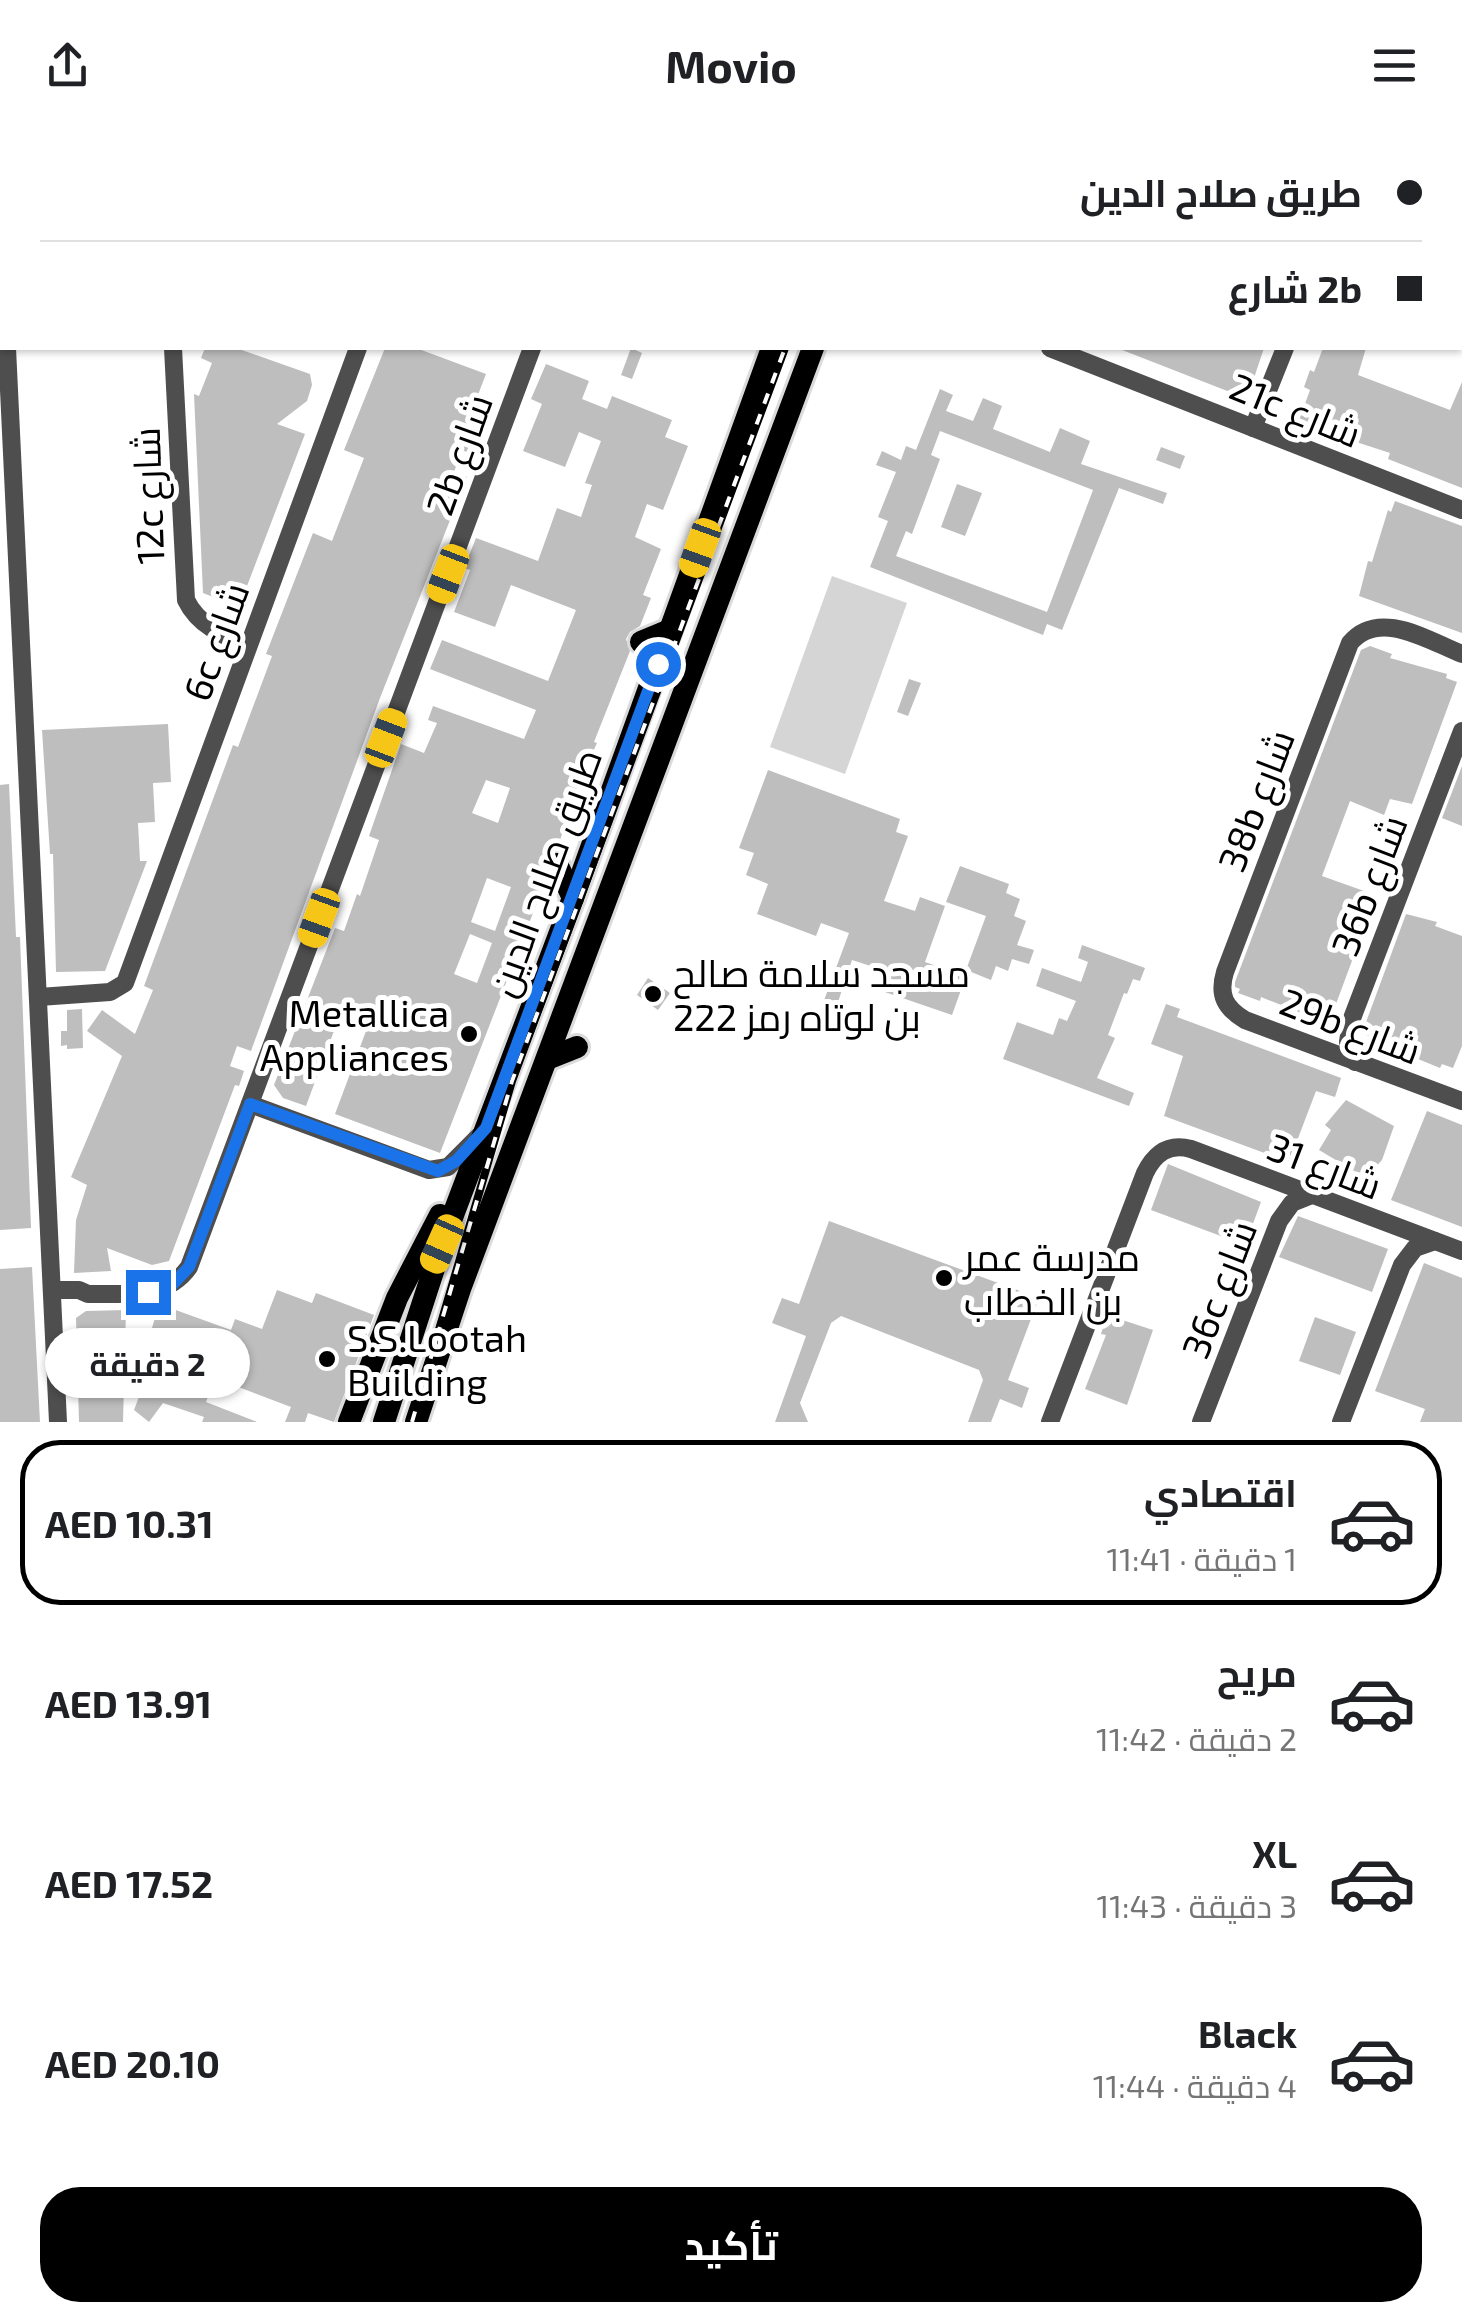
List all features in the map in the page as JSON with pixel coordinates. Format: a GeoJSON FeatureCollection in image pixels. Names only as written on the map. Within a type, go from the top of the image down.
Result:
{"type":"FeatureCollection","features":[{"type":"Feature","properties":{"kind":"main road","name":"طريق صلاح الدين"},"geometry":{"type":"LineString","coordinates":[[384,1422],[442,1244],[574,898],[771,350]]}},
{"type":"Feature","properties":{"kind":"main road","name":"طريق صلاح الدين"},"geometry":{"type":"LineString","coordinates":[[416,1422],[460,1290],[813,350]]}},
{"type":"Feature","properties":{"kind":"main road"},"geometry":{"type":"LineString","coordinates":[[641,642],[670,630]]}},
{"type":"Feature","properties":{"kind":"main road"},"geometry":{"type":"LineString","coordinates":[[557,864],[574,898]]}},
{"type":"Feature","properties":{"kind":"main road"},"geometry":{"type":"LineString","coordinates":[[547,1059],[577,1047]]}},
{"type":"Feature","properties":{"kind":"main road"},"geometry":{"type":"LineString","coordinates":[[349,1422],[397,1298],[432,1228],[474,1161]]}},
{"type":"Feature","properties":{"kind":"main road"},"geometry":{"type":"LineString","coordinates":[[368,1422],[442,1244]]}},
{"type":"Feature","properties":{"kind":"street"},"geometry":{"type":"LineString","coordinates":[[7,350],[58,1422]]}},
{"type":"Feature","properties":{"kind":"street","name":"12c شارع"},"geometry":{"type":"LineString","coordinates":[[173,350],[184,590],[196,618],[214,628],[224,626],[250,640]]}},
{"type":"Feature","properties":{"kind":"street","name":"6c شارع"},"geometry":{"type":"LineString","coordinates":[[38,993],[103,984],[121,974],[133,958],[357,350]]}},
{"type":"Feature","properties":{"kind":"street","name":"2b شارع"},"geometry":{"type":"LineString","coordinates":[[52,1296],[80,1300],[88,1294],[160,1290],[182,1277],[194,1254],[531,350]]}},
{"type":"Feature","properties":{"kind":"street","name":"21c شارع"},"geometry":{"type":"LineString","coordinates":[[1055,350],[1462,510]]}},
{"type":"Feature","properties":{"kind":"street"},"geometry":{"type":"LineString","coordinates":[[1254,428],[1284,350]]}},
{"type":"Feature","properties":{"kind":"street","name":"38b شارع"},"geometry":{"type":"LineString","coordinates":[[1223,1000],[1225,972],[1346,652],[1364,630],[1373,627],[1394,628],[1462,654]]}},
{"type":"Feature","properties":{"kind":"street","name":"36b شارع"},"geometry":{"type":"LineString","coordinates":[[1355,1062],[1348,1042],[1351,1021],[1462,731]]}},
{"type":"Feature","properties":{"kind":"street","name":"29b شارع"},"geometry":{"type":"LineString","coordinates":[[1223,1000],[1245,1020],[1462,1102]]}},
{"type":"Feature","properties":{"kind":"street"},"geometry":{"type":"LineString","coordinates":[[250,1104],[438,1171],[456,1161],[486,1128]]}},
{"type":"Feature","properties":{"kind":"street","name":"شارع 31"},"geometry":{"type":"LineString","coordinates":[[1050,1422],[1145,1173],[1164,1150],[1191,1149],[1462,1252]]}},
{"type":"Feature","properties":{"kind":"street","name":"36c شارع"},"geometry":{"type":"LineString","coordinates":[[1201,1422],[1279,1221],[1292,1204],[1312,1195]]}},
{"type":"Feature","properties":{"kind":"street"},"geometry":{"type":"LineString","coordinates":[[1342,1422],[1402,1265],[1415,1248],[1435,1241]]}},
{"type":"Feature","properties":{"kind":"shaded area"},"geometry":{"type":"Polygon","coordinates":[[[832,576],[907,603],[845,774],[770,747],[832,576]]]}},
{"type":"Feature","properties":{"kind":"building"},"geometry":{"type":"Polygon","coordinates":[[[204,350],[242,350],[310,374],[312,385],[307,401],[277,424],[305,434],[239,607],[203,593],[194,394],[199,396],[212,363],[201,358],[204,350]]]}},
{"type":"Feature","properties":{"kind":"building"},"geometry":{"type":"Polygon","coordinates":[[[384,350],[421,350],[486,374],[469,418],[479,422],[454,472],[467,477],[380,698],[251,1051],[237,1046],[230,1066],[244,1071],[239,1086],[235,1085],[169,1261],[152,1265],[107,1248],[111,1271],[74,1273],[76,1220],[87,1185],[71,1177],[122,1056],[87,1031],[102,1010],[135,1034],[153,990],[144,986],[233,745],[238,747],[272,656],[266,654],[313,533],[332,541],[364,458],[344,450],[384,350]]]}},
{"type":"Feature","properties":{"kind":"building"},"geometry":{"type":"Polygon","coordinates":[[[630,350],[642,353],[632,379],[621,375],[630,350]]]}},
{"type":"Feature","properties":{"kind":"building"},"geometry":{"type":"Polygon","coordinates":[[[1122,350],[1263,350],[1251,387],[1235,394],[1122,350]]]}},
{"type":"Feature","properties":{"kind":"building"},"geometry":{"type":"Polygon","coordinates":[[[1322,350],[1365,350],[1358,375],[1450,410],[1462,382],[1462,488],[1388,459],[1390,453],[1298,423],[1310,390],[1304,387],[1310,370],[1314,372],[1322,350]]]}},
{"type":"Feature","properties":{"kind":"building"},"geometry":{"type":"Polygon","coordinates":[[[546,364],[589,381],[582,399],[607,409],[612,396],[672,420],[665,437],[688,446],[663,510],[647,504],[635,537],[661,549],[643,595],[651,598],[640,626],[626,639],[630,651],[594,742],[597,743],[557,849],[544,856],[542,864],[547,877],[440,1153],[335,1114],[369,1023],[341,1012],[306,1106],[283,1098],[274,1085],[335,928],[344,931],[357,894],[360,896],[379,840],[369,836],[401,744],[424,753],[437,723],[428,720],[433,706],[524,739],[536,710],[430,669],[442,640],[548,681],[576,610],[511,585],[495,627],[454,612],[470,570],[464,568],[476,538],[538,561],[557,508],[581,517],[592,485],[585,483],[601,441],[579,432],[565,467],[523,451],[542,404],[531,399],[546,364]],[[486,780],[472,813],[498,823],[510,788],[486,780]],[[487,878],[471,922],[495,931],[511,887],[487,878]],[[470,934],[454,974],[477,983],[492,943],[470,934]]]}},
{"type":"Feature","properties":{"kind":"building"},"geometry":{"type":"Polygon","coordinates":[[[940,389],[953,395],[946,411],[973,421],[983,398],[1002,406],[993,429],[1050,452],[1060,428],[1090,441],[1081,464],[1167,493],[1163,504],[1119,488],[1062,630],[1047,624],[1043,635],[870,567],[888,521],[878,517],[896,472],[876,465],[882,451],[901,460],[906,446],[916,450],[940,389]],[[940,431],[931,455],[940,459],[912,534],[906,531],[896,556],[1047,612],[1093,490],[940,431]]]}},
{"type":"Feature","properties":{"kind":"building"},"geometry":{"type":"Polygon","coordinates":[[[1161,447],[1185,456],[1180,469],[1156,460],[1161,447]]]}},
{"type":"Feature","properties":{"kind":"building"},"geometry":{"type":"Polygon","coordinates":[[[957,484],[982,493],[965,536],[941,527],[957,484]]]}},
{"type":"Feature","properties":{"kind":"building"},"geometry":{"type":"Polygon","coordinates":[[[1395,501],[1462,526],[1462,633],[1359,596],[1368,561],[1372,562],[1388,510],[1391,512],[1395,501]]]}},
{"type":"Feature","properties":{"kind":"building"},"geometry":{"type":"Polygon","coordinates":[[[1370,646],[1392,654],[1390,658],[1447,674],[1446,678],[1457,682],[1412,804],[1390,799],[1384,815],[1350,801],[1322,876],[1375,899],[1330,1020],[1318,1015],[1316,1019],[1261,997],[1260,1001],[1238,993],[1235,982],[1361,650],[1370,646]]]}},
{"type":"Feature","properties":{"kind":"building"},"geometry":{"type":"Polygon","coordinates":[[[909,679],[921,683],[908,716],[897,712],[909,679]]]}},
{"type":"Feature","properties":{"kind":"building"},"geometry":{"type":"Polygon","coordinates":[[[168,724],[171,782],[153,783],[155,822],[138,823],[140,861],[147,861],[105,971],[56,972],[53,854],[42,730],[168,724]]]}},
{"type":"Feature","properties":{"kind":"building"},"geometry":{"type":"Polygon","coordinates":[[[1462,766],[1462,826],[1442,818],[1462,766]]]}},
{"type":"Feature","properties":{"kind":"building"},"geometry":{"type":"Polygon","coordinates":[[[768,770],[900,819],[896,832],[908,836],[884,901],[915,911],[920,897],[945,906],[925,962],[966,976],[952,1015],[879,990],[886,971],[852,960],[836,1008],[823,1003],[849,933],[821,923],[816,936],[757,914],[768,884],[746,875],[754,853],[739,848],[768,770]]]}},
{"type":"Feature","properties":{"kind":"building"},"geometry":{"type":"Polygon","coordinates":[[[9,784],[16,937],[20,937],[31,1228],[0,1230],[0,785],[9,784]]]}},
{"type":"Feature","properties":{"kind":"building"},"geometry":{"type":"Polygon","coordinates":[[[960,866],[1009,884],[1006,893],[1020,899],[1014,916],[1026,921],[1017,945],[1034,950],[1029,964],[1012,959],[1008,971],[996,966],[991,980],[966,970],[986,916],[946,902],[960,866]]]}},
{"type":"Feature","properties":{"kind":"building"},"geometry":{"type":"Polygon","coordinates":[[[1406,914],[1437,922],[1435,926],[1462,936],[1462,1046],[1453,1068],[1442,1064],[1440,1068],[1418,1059],[1413,1051],[1362,1033],[1406,914]]]}},
{"type":"Feature","properties":{"kind":"building"},"geometry":{"type":"Polygon","coordinates":[[[1082,945],[1145,968],[1140,981],[1133,979],[1127,994],[1124,993],[1108,1035],[1115,1038],[1097,1078],[1134,1093],[1129,1106],[1003,1059],[1017,1022],[1053,1035],[1059,1018],[1067,1021],[1076,1001],[1036,986],[1042,968],[1081,982],[1088,962],[1078,958],[1082,945]]]}},
{"type":"Feature","properties":{"kind":"building","name":"مسجد سلامة صالح بن لوتاه رمز 222"},"geometry":{"type":"Polygon","coordinates":[[[648,978],[670,993],[658,1010],[637,995],[648,978]]]}},
{"type":"Feature","properties":{"kind":"building"},"geometry":{"type":"Polygon","coordinates":[[[1166,1004],[1180,1009],[1177,1017],[1341,1078],[1335,1097],[1316,1091],[1289,1162],[1164,1116],[1183,1056],[1151,1044],[1166,1004]]]}},
{"type":"Feature","properties":{"kind":"building"},"geometry":{"type":"Polygon","coordinates":[[[82,1009],[83,1048],[67,1049],[67,1045],[61,1046],[61,1031],[67,1031],[67,1010],[82,1009]]]}},
{"type":"Feature","properties":{"kind":"building"},"geometry":{"type":"Polygon","coordinates":[[[1346,1100],[1394,1126],[1382,1160],[1369,1174],[1356,1172],[1319,1150],[1331,1130],[1325,1125],[1346,1100]]]}},
{"type":"Feature","properties":{"kind":"building"},"geometry":{"type":"Polygon","coordinates":[[[1427,1111],[1462,1125],[1462,1227],[1391,1200],[1427,1111]]]}},
{"type":"Feature","properties":{"kind":"building"},"geometry":{"type":"Polygon","coordinates":[[[1168,1164],[1261,1202],[1245,1245],[1151,1210],[1168,1164]]]}},
{"type":"Feature","properties":{"kind":"building"},"geometry":{"type":"Polygon","coordinates":[[[1298,1216],[1388,1249],[1372,1292],[1279,1257],[1298,1216]]]}},
{"type":"Feature","properties":{"kind":"building"},"geometry":{"type":"Polygon","coordinates":[[[829,1221],[1039,1298],[1008,1380],[1029,1388],[1022,1408],[1000,1399],[991,1422],[968,1422],[983,1380],[979,1370],[841,1316],[831,1323],[800,1403],[808,1422],[775,1422],[806,1336],[772,1323],[782,1298],[799,1304],[829,1221]]]}},
{"type":"Feature","properties":{"kind":"building"},"geometry":{"type":"Polygon","coordinates":[[[1424,1263],[1462,1278],[1462,1422],[1420,1422],[1425,1409],[1375,1391],[1424,1263]]]}},
{"type":"Feature","properties":{"kind":"building"},"geometry":{"type":"Polygon","coordinates":[[[32,1267],[40,1422],[0,1422],[0,1269],[32,1267]]]}},
{"type":"Feature","properties":{"kind":"building"},"geometry":{"type":"Polygon","coordinates":[[[277,1290],[312,1303],[316,1293],[374,1315],[334,1422],[308,1413],[305,1422],[285,1422],[291,1407],[215,1378],[206,1402],[257,1422],[202,1422],[204,1417],[163,1403],[149,1422],[134,1410],[151,1365],[142,1362],[159,1304],[231,1330],[235,1319],[262,1329],[277,1290]]]}},
{"type":"Feature","properties":{"kind":"building"},"geometry":{"type":"Polygon","coordinates":[[[126,1310],[123,1422],[79,1422],[76,1318],[86,1311],[126,1310]]]}},
{"type":"Feature","properties":{"kind":"building"},"geometry":{"type":"Polygon","coordinates":[[[1107,1315],[1153,1330],[1127,1405],[1085,1389],[1106,1335],[1101,1334],[1107,1315]]]}},
{"type":"Feature","properties":{"kind":"building"},"geometry":{"type":"Polygon","coordinates":[[[1315,1317],[1356,1332],[1340,1375],[1299,1361],[1315,1317]]]}},
{"type":"Feature","properties":{"kind":"railway"},"geometry":{"type":"LineString","coordinates":[[412,1422],[512,1081],[784,350]]}},
{"type":"Feature","properties":{"kind":"place","name":"مسجد سلامة صالح بن لوتاه رمز 222"},"geometry":{"type":"Point","coordinates":[653,994]}},
{"type":"Feature","properties":{"kind":"place","name":"Metallica Appliances"},"geometry":{"type":"Point","coordinates":[469,1034]}},
{"type":"Feature","properties":{"kind":"place","name":"مدرسة عمر بن الخطاب"},"geometry":{"type":"Point","coordinates":[944,1278]}},
{"type":"Feature","properties":{"kind":"place","name":"S.S.Lootah Building"},"geometry":{"type":"Point","coordinates":[327,1359]}},
{"type":"Feature","properties":{"kind":"route"},"geometry":{"type":"LineString","coordinates":[[148,1292],[172,1285],[189,1267],[250,1104],[438,1171],[456,1161],[486,1128],[658,664]]}}]}
